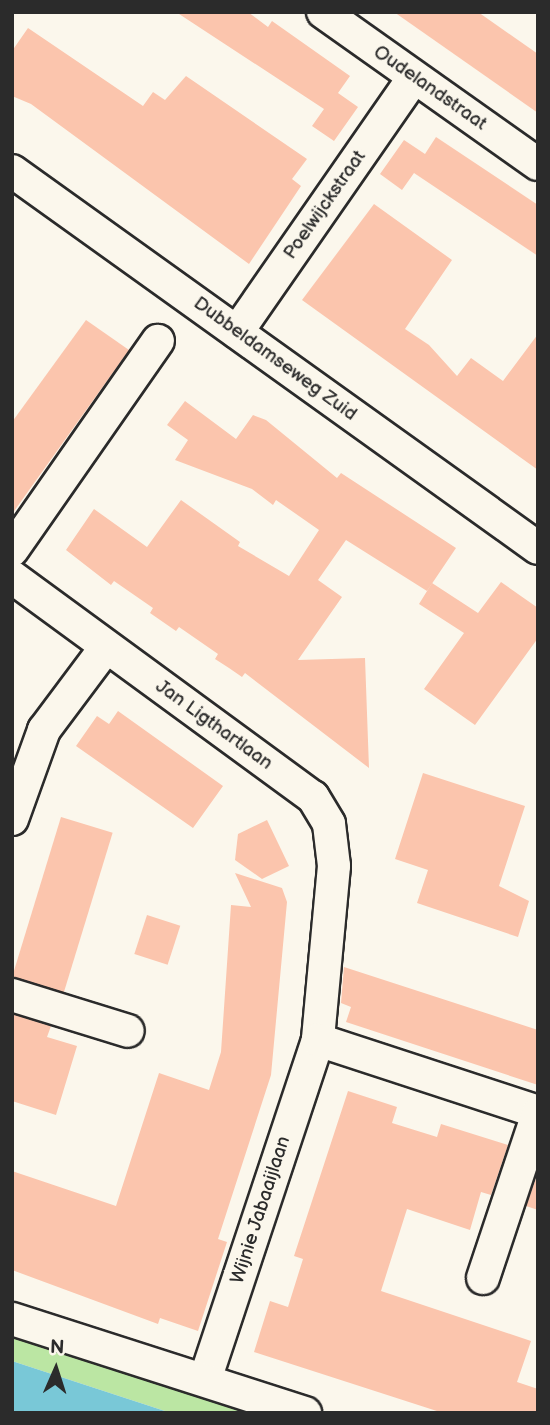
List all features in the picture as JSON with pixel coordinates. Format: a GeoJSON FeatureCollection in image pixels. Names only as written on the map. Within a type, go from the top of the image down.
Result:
{"type":"FeatureCollection","features":[{"type":"Feature","properties":{"kind":"street","name":"Oudelandstraat"},"geometry":{"type":"LineString","coordinates":[[323,12],[538,164]]}},
{"type":"Feature","properties":{"kind":"street","name":"Poelwijckstraat"},"geometry":{"type":"LineString","coordinates":[[237,332],[414,78]]}},
{"type":"Feature","properties":{"kind":"street","name":"Dubbeldamseweg Zuid"},"geometry":{"type":"LineString","coordinates":[[12,171],[538,548]]}},
{"type":"Feature","properties":{"kind":"street"},"geometry":{"type":"LineString","coordinates":[[12,550],[158,341]]}},
{"type":"Feature","properties":{"kind":"street","name":"Jan Ligthartlaan"},"geometry":{"type":"LineString","coordinates":[[12,577],[313,797],[324,811],[333,848],[329,920]]}},
{"type":"Feature","properties":{"kind":"street"},"geometry":{"type":"LineString","coordinates":[[12,819],[44,730],[106,647]]}},
{"type":"Feature","properties":{"kind":"street","name":"Wijnie Jabaaijlaan"},"geometry":{"type":"LineString","coordinates":[[205,1380],[318,1040],[329,920]]}},
{"type":"Feature","properties":{"kind":"street"},"geometry":{"type":"LineString","coordinates":[[12,995],[128,1031]]}},
{"type":"Feature","properties":{"kind":"street"},"geometry":{"type":"LineString","coordinates":[[318,1040],[538,1113],[483,1278]]}},
{"type":"Feature","properties":{"kind":"street"},"geometry":{"type":"LineString","coordinates":[[12,1319],[305,1413]]}},
{"type":"Feature","properties":{"kind":"green space"},"geometry":{"type":"Polygon","coordinates":[[[12,1334],[258,1413],[171,1413],[12,1361],[12,1334]]]}},
{"type":"Feature","properties":{"kind":"water"},"geometry":{"type":"Polygon","coordinates":[[[12,1361],[171,1413],[12,1413],[12,1361]]]}},
{"type":"Feature","properties":{"kind":"building"},"geometry":{"type":"Polygon","coordinates":[[[176,12],[248,12],[268,27],[272,21],[350,76],[338,93],[358,107],[334,141],[312,126],[324,109],[176,12]]]}},
{"type":"Feature","properties":{"kind":"building"},"geometry":{"type":"Polygon","coordinates":[[[394,12],[478,12],[538,54],[538,113],[394,12]]]}},
{"type":"Feature","properties":{"kind":"building"},"geometry":{"type":"Polygon","coordinates":[[[28,28],[143,106],[153,92],[165,100],[186,76],[307,159],[292,179],[301,186],[249,264],[31,104],[12,96],[12,51],[28,28]]]}},
{"type":"Feature","properties":{"kind":"building"},"geometry":{"type":"Polygon","coordinates":[[[436,137],[538,205],[538,256],[414,173],[402,190],[380,174],[404,140],[425,154],[436,137]]]}},
{"type":"Feature","properties":{"kind":"building"},"geometry":{"type":"Polygon","coordinates":[[[374,204],[452,260],[405,329],[429,345],[457,376],[471,358],[503,381],[538,334],[538,470],[302,300],[374,204]]]}},
{"type":"Feature","properties":{"kind":"building"},"geometry":{"type":"Polygon","coordinates":[[[86,320],[129,350],[12,514],[12,422],[86,320]]]}},
{"type":"Feature","properties":{"kind":"building"},"geometry":{"type":"Polygon","coordinates":[[[185,401],[236,439],[253,415],[266,420],[337,478],[341,473],[456,548],[427,591],[346,540],[318,580],[342,597],[298,660],[365,658],[369,768],[245,673],[242,677],[215,659],[218,654],[179,627],[176,631],[150,613],[153,608],[114,581],[111,585],[66,550],[94,509],[147,547],[181,500],[240,542],[238,546],[289,576],[319,530],[276,500],[273,505],[252,489],[175,460],[188,440],[167,425],[185,401]]]}},
{"type":"Feature","properties":{"kind":"building"},"geometry":{"type":"Polygon","coordinates":[[[501,582],[538,608],[538,638],[475,725],[424,689],[464,633],[419,604],[432,583],[478,613],[501,582]]]}},
{"type":"Feature","properties":{"kind":"building"},"geometry":{"type":"Polygon","coordinates":[[[118,711],[223,786],[193,828],[76,746],[97,716],[109,724],[118,711]]]}},
{"type":"Feature","properties":{"kind":"building"},"geometry":{"type":"Polygon","coordinates":[[[423,773],[525,806],[499,886],[529,901],[518,937],[417,903],[428,870],[395,859],[423,773]]]}},
{"type":"Feature","properties":{"kind":"building"},"geometry":{"type":"Polygon","coordinates":[[[61,817],[113,833],[64,992],[12,977],[61,817]]]}},
{"type":"Feature","properties":{"kind":"building"},"geometry":{"type":"Polygon","coordinates":[[[267,820],[289,866],[262,879],[235,860],[238,834],[267,820]]]}},
{"type":"Feature","properties":{"kind":"building"},"geometry":{"type":"Polygon","coordinates":[[[235,873],[282,888],[287,902],[271,1075],[218,1239],[227,1242],[198,1331],[160,1318],[158,1324],[12,1270],[12,1171],[116,1206],[159,1073],[209,1090],[221,1052],[231,905],[251,907],[235,873]]]}},
{"type":"Feature","properties":{"kind":"building"},"geometry":{"type":"Polygon","coordinates":[[[147,915],[180,926],[168,965],[134,954],[147,915]]]}},
{"type":"Feature","properties":{"kind":"building"},"geometry":{"type":"Polygon","coordinates":[[[344,967],[538,1030],[538,1085],[346,1022],[351,1007],[341,1003],[344,967]]]}},
{"type":"Feature","properties":{"kind":"building"},"geometry":{"type":"Polygon","coordinates":[[[12,1014],[51,1026],[47,1037],[77,1046],[56,1115],[12,1101],[12,1014]]]}},
{"type":"Feature","properties":{"kind":"building"},"geometry":{"type":"Polygon","coordinates":[[[348,1091],[397,1107],[392,1123],[437,1137],[441,1124],[508,1145],[491,1195],[481,1192],[470,1230],[407,1209],[381,1291],[531,1341],[517,1382],[538,1389],[538,1413],[443,1413],[254,1352],[270,1301],[288,1307],[303,1259],[294,1256],[348,1091]]]}},
{"type":"Feature","properties":{"kind":"building"},"geometry":{"type":"Polygon","coordinates":[[[538,1173],[538,1210],[526,1206],[538,1173]]]}}]}
